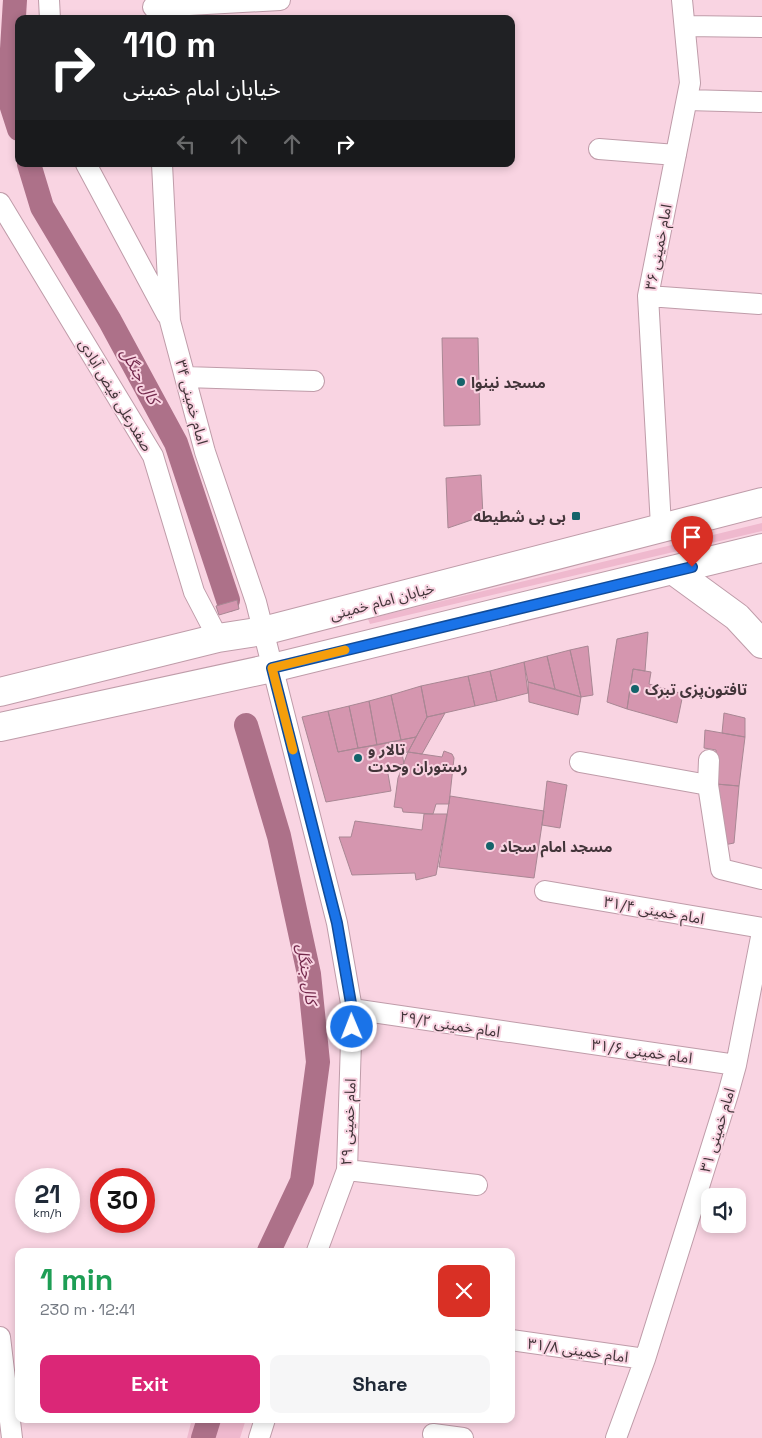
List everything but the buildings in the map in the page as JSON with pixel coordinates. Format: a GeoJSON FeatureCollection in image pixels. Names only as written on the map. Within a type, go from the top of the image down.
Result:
{"type":"FeatureCollection","features":[{"type":"Feature","properties":{"kind":"main road","name":"خیابان امام خمینی"},"geometry":{"type":"LineString","coordinates":[[0,692],[218,638],[263,631],[661,526],[762,502]]}},
{"type":"Feature","properties":{"kind":"main road"},"geometry":{"type":"LineString","coordinates":[[0,727],[272,668],[762,548]]}},
{"type":"Feature","properties":{"kind":"main road"},"geometry":{"type":"LineString","coordinates":[[674,571],[737,617],[762,644]]}},
{"type":"Feature","properties":{"kind":"street"},"geometry":{"type":"LineString","coordinates":[[49,0],[50,15]]}},
{"type":"Feature","properties":{"kind":"street"},"geometry":{"type":"LineString","coordinates":[[153,8],[280,0]]}},
{"type":"Feature","properties":{"kind":"street","name":"امام خمینی ۳۶"},"geometry":{"type":"LineString","coordinates":[[661,526],[648,296],[690,83],[682,0]]}},
{"type":"Feature","properties":{"kind":"street"},"geometry":{"type":"LineString","coordinates":[[685,26],[762,27]]}},
{"type":"Feature","properties":{"kind":"street"},"geometry":{"type":"LineString","coordinates":[[687,100],[760,102]]}},
{"type":"Feature","properties":{"kind":"street"},"geometry":{"type":"LineString","coordinates":[[599,149],[676,155]]}},
{"type":"Feature","properties":{"kind":"street"},"geometry":{"type":"LineString","coordinates":[[88,167],[170,321]]}},
{"type":"Feature","properties":{"kind":"street","name":"امام خمینی ۳۴"},"geometry":{"type":"LineString","coordinates":[[162,167],[170,321],[205,452],[256,602],[272,668]]}},
{"type":"Feature","properties":{"kind":"street","name":"صفدرعلی فیض آبادی"},"geometry":{"type":"LineString","coordinates":[[0,203],[153,456],[194,592],[218,638]]}},
{"type":"Feature","properties":{"kind":"street"},"geometry":{"type":"LineString","coordinates":[[648,296],[759,304]]}},
{"type":"Feature","properties":{"kind":"street"},"geometry":{"type":"LineString","coordinates":[[185,377],[314,381]]}},
{"type":"Feature","properties":{"kind":"street","name":"امام خمینی ۲۹"},"geometry":{"type":"LineString","coordinates":[[272,668],[337,923],[352,1009],[347,1170],[318,1248]]}},
{"type":"Feature","properties":{"kind":"street"},"geometry":{"type":"LineString","coordinates":[[709,760],[708,785],[722,869],[762,879]]}},
{"type":"Feature","properties":{"kind":"street"},"geometry":{"type":"LineString","coordinates":[[580,762],[708,785]]}},
{"type":"Feature","properties":{"kind":"street","name":"امام خمینی ۳۱/۴"},"geometry":{"type":"LineString","coordinates":[[545,891],[762,930]]}},
{"type":"Feature","properties":{"kind":"street","name":"امام خمینی ۳۱"},"geometry":{"type":"LineString","coordinates":[[616,1438],[645,1359],[736,1065],[760,955],[762,930]]}},
{"type":"Feature","properties":{"kind":"street","name":"امام خمینی ۲۹/۲"},"geometry":{"type":"LineString","coordinates":[[352,1009],[548,1037]]}},
{"type":"Feature","properties":{"kind":"street","name":"امام خمینی ۳۱/۶"},"geometry":{"type":"LineString","coordinates":[[548,1037],[736,1065]]}},
{"type":"Feature","properties":{"kind":"street"},"geometry":{"type":"LineString","coordinates":[[347,1170],[477,1185]]}},
{"type":"Feature","properties":{"kind":"street"},"geometry":{"type":"LineString","coordinates":[[0,1337],[12,1438]]}},
{"type":"Feature","properties":{"kind":"street","name":"امام خمینی ۳۱/۸"},"geometry":{"type":"LineString","coordinates":[[515,1341],[645,1359]]}},
{"type":"Feature","properties":{"kind":"street"},"geometry":{"type":"LineString","coordinates":[[259,1438],[264,1423]]}},
{"type":"Feature","properties":{"kind":"street"},"geometry":{"type":"LineString","coordinates":[[433,1434],[463,1438]]}},
{"type":"Feature","properties":{"kind":"shaded area"},"geometry":{"type":"Polygon","coordinates":[[[762,523],[762,531],[370,624],[368,619],[762,523]]]}},
{"type":"Feature","properties":{"kind":"shaded area"},"geometry":{"type":"Polygon","coordinates":[[[191,1423],[245,1423],[240,1438],[187,1438],[191,1423]]]}},
{"type":"Feature","properties":{"kind":"waterway","name":"کال جنگل"},"geometry":{"type":"LineString","coordinates":[[15,0],[9,98],[15,117]]}},
{"type":"Feature","properties":{"kind":"waterway","name":"کال جنگل"},"geometry":{"type":"LineString","coordinates":[[30,167],[42,207],[110,321],[176,443],[228,600]]}},
{"type":"Feature","properties":{"kind":"waterway","name":"کال جنگل"},"geometry":{"type":"LineString","coordinates":[[246,725],[279,836],[309,974],[318,1062],[302,1181],[270,1248]]}},
{"type":"Feature","properties":{"kind":"waterway","name":"کال جنگل"},"geometry":{"type":"LineString","coordinates":[[203,1438],[208,1423]]}},
{"type":"Feature","properties":{"kind":"slow traffic"},"geometry":{"type":"LineString","coordinates":[[293,750],[272,668],[345,650]]}},
{"type":"Feature","properties":{"kind":"place","name":"مسجد نینوا"},"geometry":{"type":"Point","coordinates":[461,382]}},
{"type":"Feature","properties":{"kind":"place","name":"بی بی شطیطه"},"geometry":{"type":"Point","coordinates":[576,516]}},
{"type":"Feature","properties":{"kind":"place","name":"تافتون‌پزی تبرک"},"geometry":{"type":"Point","coordinates":[635,689]}},
{"type":"Feature","properties":{"kind":"place","name":"تالار و رستوران وحدت"},"geometry":{"type":"Point","coordinates":[358,758]}},
{"type":"Feature","properties":{"kind":"place","name":"مسجد امام سجاد"},"geometry":{"type":"Point","coordinates":[490,846]}},
{"type":"Feature","properties":{"kind":"route"},"geometry":{"type":"LineString","coordinates":[[352,1027],[352,1009],[337,923],[272,668],[692,567]]}}]}
